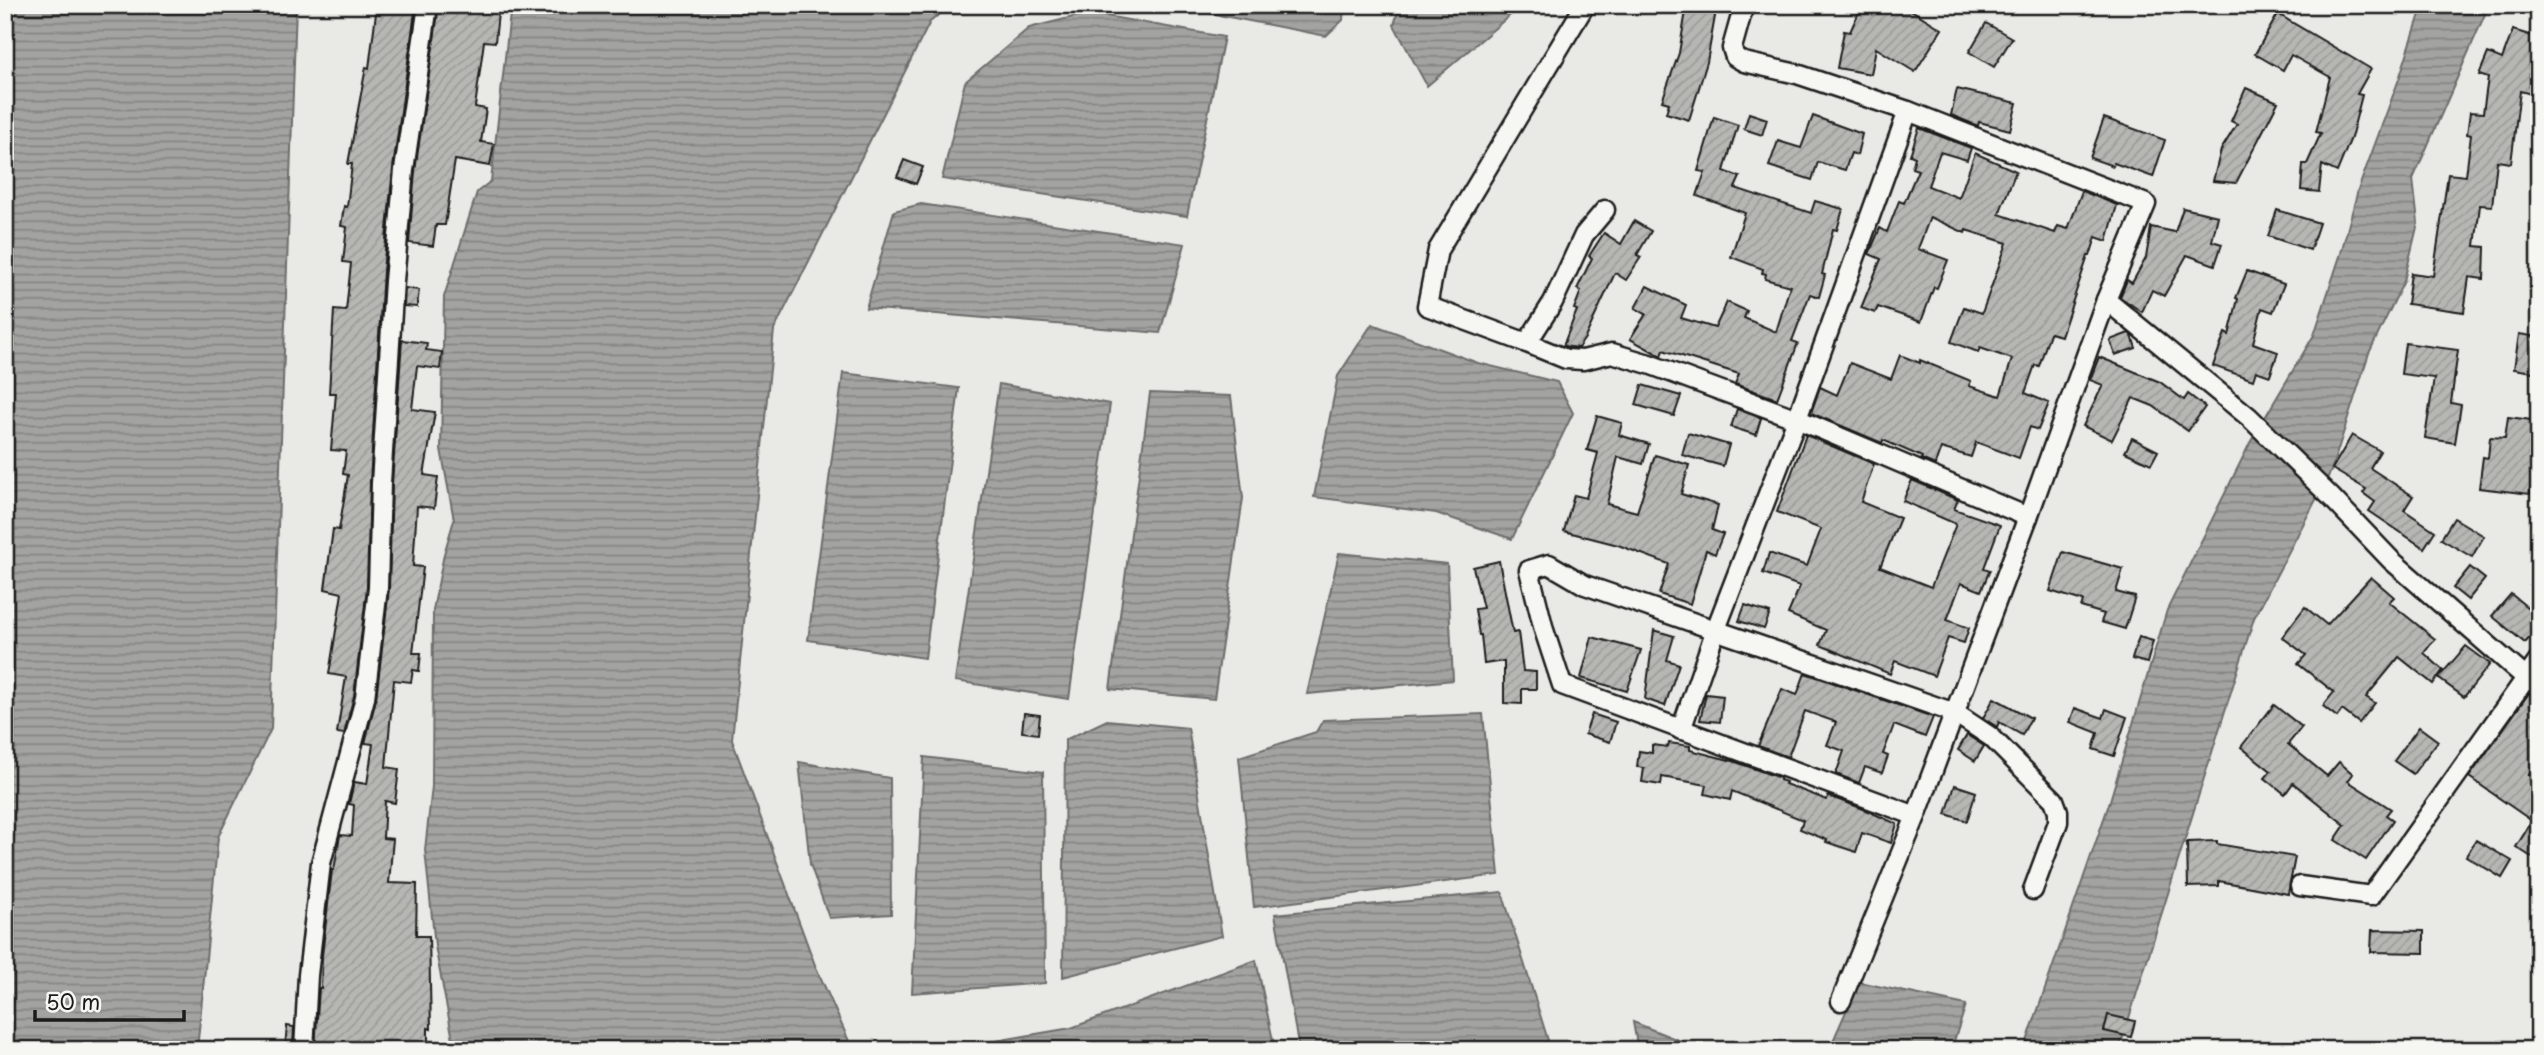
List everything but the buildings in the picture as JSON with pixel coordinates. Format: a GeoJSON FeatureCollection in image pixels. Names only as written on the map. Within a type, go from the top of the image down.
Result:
{"type":"FeatureCollection","features":[{"type":"Feature","properties":{"kind":"street"},"geometry":{"type":"LineString","coordinates":[[304,1050],[308,975],[321,863],[365,698],[377,601],[381,483],[396,256],[404,170],[428,5]]}},
{"type":"Feature","properties":{"kind":"street"},"geometry":{"type":"LineString","coordinates":[[1585,5],[1438,250],[1427,306],[1566,359],[1583,360],[1612,353],[1797,419],[2028,517]]}},
{"type":"Feature","properties":{"kind":"street"},"geometry":{"type":"LineString","coordinates":[[1744,5],[1732,48],[1735,57],[1744,62],[1797,74],[1908,111],[2146,204],[2106,300],[1916,816],[1842,1001]]}},
{"type":"Feature","properties":{"kind":"street"},"geometry":{"type":"LineString","coordinates":[[1681,730],[1908,111]]}},
{"type":"Feature","properties":{"kind":"street"},"geometry":{"type":"LineString","coordinates":[[1527,343],[1553,302],[1584,235],[1605,210]]}},
{"type":"Feature","properties":{"kind":"street"},"geometry":{"type":"LineString","coordinates":[[2106,300],[2249,417],[2391,560],[2532,682]]}},
{"type":"Feature","properties":{"kind":"street"},"geometry":{"type":"LineString","coordinates":[[1916,816],[1562,685],[1544,630],[1529,570],[1549,564],[1585,585],[1955,713],[1991,737],[2054,800],[2058,822],[2033,890]]}},
{"type":"Feature","properties":{"kind":"street"},"geometry":{"type":"LineString","coordinates":[[2300,886],[2371,896],[2532,682],[2539,660]]}},
{"type":"Feature","properties":{"kind":"shaded area"},"geometry":{"type":"Polygon","coordinates":[[[5,5],[296,5],[271,729],[218,837],[197,1050],[5,1050],[5,5]]]}},
{"type":"Feature","properties":{"kind":"shaded area"},"geometry":{"type":"Polygon","coordinates":[[[511,5],[951,5],[930,22],[774,330],[732,740],[815,965],[853,1050],[455,1050],[435,946],[425,850],[432,786],[433,610],[454,520],[441,449],[444,297],[477,192],[491,181],[511,5]]]}},
{"type":"Feature","properties":{"kind":"shaded area"},"geometry":{"type":"Polygon","coordinates":[[[1167,5],[1344,5],[1343,20],[1326,36],[1167,5]]]}},
{"type":"Feature","properties":{"kind":"shaded area"},"geometry":{"type":"Polygon","coordinates":[[[1400,5],[1522,5],[1427,86],[1394,25],[1400,5]]]}},
{"type":"Feature","properties":{"kind":"shaded area"},"geometry":{"type":"Polygon","coordinates":[[[2423,5],[2489,5],[2413,179],[2418,223],[2404,281],[2369,353],[2331,471],[2254,618],[2119,1050],[2024,1050],[2109,804],[2167,610],[2251,441],[2314,335],[2358,190],[2423,5]]]}},
{"type":"Feature","properties":{"kind":"shaded area"},"geometry":{"type":"Polygon","coordinates":[[[1089,13],[1224,37],[1187,216],[942,179],[965,82],[1029,28],[1089,13]]]}},
{"type":"Feature","properties":{"kind":"shaded area"},"geometry":{"type":"Polygon","coordinates":[[[921,204],[1185,244],[1160,333],[866,308],[894,211],[921,204]]]}},
{"type":"Feature","properties":{"kind":"shaded area"},"geometry":{"type":"Polygon","coordinates":[[[1372,324],[1478,363],[1557,382],[1573,413],[1512,539],[1436,513],[1314,497],[1338,376],[1372,324]]]}},
{"type":"Feature","properties":{"kind":"shaded area"},"geometry":{"type":"Polygon","coordinates":[[[843,373],[959,388],[925,658],[808,640],[843,373]]]}},
{"type":"Feature","properties":{"kind":"shaded area"},"geometry":{"type":"Polygon","coordinates":[[[999,384],[1110,404],[1069,699],[955,681],[999,384]]]}},
{"type":"Feature","properties":{"kind":"shaded area"},"geometry":{"type":"Polygon","coordinates":[[[1150,393],[1231,396],[1243,498],[1214,699],[1110,689],[1150,393]]]}},
{"type":"Feature","properties":{"kind":"shaded area"},"geometry":{"type":"Polygon","coordinates":[[[1339,553],[1447,564],[1453,680],[1307,694],[1339,553]]]}},
{"type":"Feature","properties":{"kind":"shaded area"},"geometry":{"type":"Polygon","coordinates":[[[1483,714],[1499,875],[1254,907],[1239,757],[1316,732],[1323,720],[1483,714]]]}},
{"type":"Feature","properties":{"kind":"shaded area"},"geometry":{"type":"Polygon","coordinates":[[[1107,720],[1188,728],[1222,936],[1063,977],[1065,740],[1107,720]]]}},
{"type":"Feature","properties":{"kind":"shaded area"},"geometry":{"type":"Polygon","coordinates":[[[924,757],[1043,772],[1045,983],[912,993],[924,757]]]}},
{"type":"Feature","properties":{"kind":"shaded area"},"geometry":{"type":"Polygon","coordinates":[[[799,762],[890,778],[891,914],[829,918],[810,864],[799,762]]]}},
{"type":"Feature","properties":{"kind":"shaded area"},"geometry":{"type":"Polygon","coordinates":[[[1502,892],[1551,1050],[1299,1050],[1275,914],[1502,892]]]}},
{"type":"Feature","properties":{"kind":"shaded area"},"geometry":{"type":"Polygon","coordinates":[[[1256,960],[1275,1050],[984,1050],[983,1043],[1071,1028],[1256,960]]]}},
{"type":"Feature","properties":{"kind":"shaded area"},"geometry":{"type":"Polygon","coordinates":[[[1859,982],[1966,1005],[1951,1050],[1829,1050],[1859,982]]]}},
{"type":"Feature","properties":{"kind":"shaded area"},"geometry":{"type":"Polygon","coordinates":[[[1633,1022],[1703,1050],[1638,1050],[1633,1022]]]}}]}
